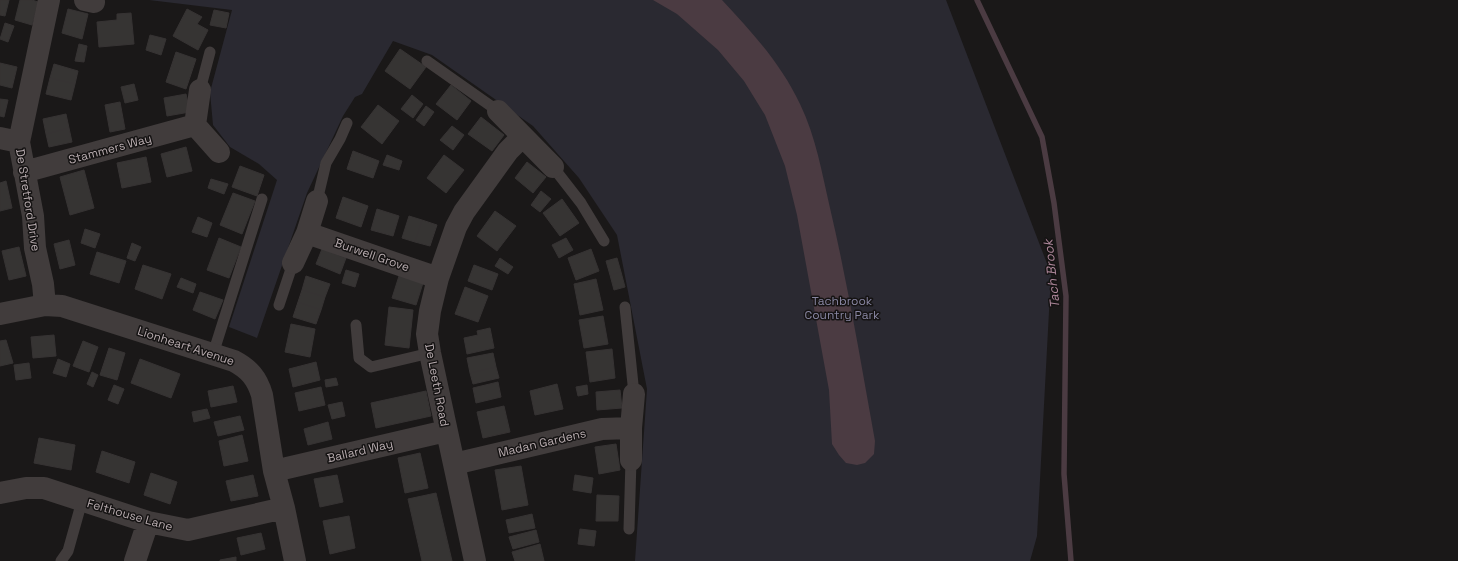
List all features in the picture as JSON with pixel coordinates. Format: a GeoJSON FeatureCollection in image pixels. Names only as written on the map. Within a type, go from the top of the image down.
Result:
{"type":"FeatureCollection","features":[{"type":"Feature","properties":{"kind":"street","name":"De Stretford Drive"},"geometry":{"type":"LineString","coordinates":[[45,305],[44,284],[35,248],[33,216],[24,172],[10,140],[49,0]]}},
{"type":"Feature","properties":{"kind":"street"},"geometry":{"type":"LineString","coordinates":[[200,90],[196,126],[219,152]]}},
{"type":"Feature","properties":{"kind":"street"},"geometry":{"type":"LineString","coordinates":[[498,111],[553,167]]}},
{"type":"Feature","properties":{"kind":"street","name":"Stammers Way"},"geometry":{"type":"LineString","coordinates":[[24,172],[196,126]]}},
{"type":"Feature","properties":{"kind":"street","name":"De Leeth Road"},"geometry":{"type":"LineString","coordinates":[[475,561],[446,431],[427,334],[430,311],[438,278],[456,227],[464,212],[508,151],[522,136]]}},
{"type":"Feature","properties":{"kind":"street"},"geometry":{"type":"LineString","coordinates":[[293,263],[307,233],[317,201]]}},
{"type":"Feature","properties":{"kind":"street","name":"Burwell Grove"},"geometry":{"type":"LineString","coordinates":[[307,233],[438,278]]}},
{"type":"Feature","properties":{"kind":"street","name":"Lionheart Avenue"},"geometry":{"type":"LineString","coordinates":[[0,314],[45,305],[62,306],[234,361],[252,373],[259,383],[262,395],[274,471],[284,508],[295,561]]}},
{"type":"Feature","properties":{"kind":"street"},"geometry":{"type":"LineString","coordinates":[[631,460],[631,428],[634,394]]}},
{"type":"Feature","properties":{"kind":"street","name":"Madan Gardens"},"geometry":{"type":"LineString","coordinates":[[454,464],[602,429],[631,428]]}},
{"type":"Feature","properties":{"kind":"street","name":"Ballard Way"},"geometry":{"type":"LineString","coordinates":[[274,471],[446,431]]}},
{"type":"Feature","properties":{"kind":"street","name":"Felthouse Lane"},"geometry":{"type":"LineString","coordinates":[[0,493],[26,488],[44,488],[148,522],[188,530],[284,508]]}},
{"type":"Feature","properties":{"kind":"street"},"geometry":{"type":"LineString","coordinates":[[135,561],[148,522]]}},
{"type":"Feature","properties":{"kind":"lane"},"geometry":{"type":"LineString","coordinates":[[200,90],[210,52]]}},
{"type":"Feature","properties":{"kind":"lane"},"geometry":{"type":"LineString","coordinates":[[427,61],[498,111]]}},
{"type":"Feature","properties":{"kind":"lane"},"geometry":{"type":"LineString","coordinates":[[317,201],[326,163],[340,139],[347,123]]}},
{"type":"Feature","properties":{"kind":"lane"},"geometry":{"type":"LineString","coordinates":[[553,167],[581,202],[604,241]]}},
{"type":"Feature","properties":{"kind":"lane"},"geometry":{"type":"LineString","coordinates":[[213,354],[262,199]]}},
{"type":"Feature","properties":{"kind":"lane"},"geometry":{"type":"LineString","coordinates":[[279,305],[293,263]]}},
{"type":"Feature","properties":{"kind":"lane"},"geometry":{"type":"LineString","coordinates":[[625,307],[634,394]]}},
{"type":"Feature","properties":{"kind":"lane"},"geometry":{"type":"LineString","coordinates":[[356,325],[359,358],[371,367],[430,354]]}},
{"type":"Feature","properties":{"kind":"lane"},"geometry":{"type":"LineString","coordinates":[[629,529],[631,460]]}},
{"type":"Feature","properties":{"kind":"lane"},"geometry":{"type":"LineString","coordinates":[[61,561],[68,550],[82,501]]}},
{"type":"Feature","properties":{"kind":"green space","name":"Tachbrook Country Park"},"geometry":{"type":"Polygon","coordinates":[[[149,0],[946,0],[1051,274],[1037,536],[1030,561],[635,561],[647,389],[617,235],[579,178],[533,126],[432,55],[393,41],[362,94],[355,97],[343,116],[307,193],[257,338],[229,327],[277,180],[259,164],[230,147],[213,125],[210,92],[232,10],[149,0]]]}},
{"type":"Feature","properties":{"kind":"shaded area"},"geometry":{"type":"Polygon","coordinates":[[[653,0],[722,0],[755,36],[775,62],[792,89],[806,117],[821,168],[843,266],[875,441],[874,454],[865,463],[857,465],[846,463],[832,444],[829,390],[797,215],[785,166],[765,115],[744,81],[718,50],[677,14],[653,0]]]}},
{"type":"Feature","properties":{"kind":"building"},"geometry":{"type":"Polygon","coordinates":[[[0,0],[9,0],[5,16],[0,15],[0,0]]]}},
{"type":"Feature","properties":{"kind":"building"},"geometry":{"type":"Polygon","coordinates":[[[20,0],[32,0],[38,2],[32,25],[15,20],[20,0]]]}},
{"type":"Feature","properties":{"kind":"building"},"geometry":{"type":"Polygon","coordinates":[[[68,9],[88,14],[82,39],[62,33],[68,9]]]}},
{"type":"Feature","properties":{"kind":"building"},"geometry":{"type":"Polygon","coordinates":[[[187,9],[202,17],[197,24],[208,30],[198,50],[173,36],[187,9]]]}},
{"type":"Feature","properties":{"kind":"building"},"geometry":{"type":"Polygon","coordinates":[[[214,10],[229,13],[226,28],[210,25],[214,10]]]}},
{"type":"Feature","properties":{"kind":"building"},"geometry":{"type":"Polygon","coordinates":[[[131,13],[134,44],[99,47],[97,22],[117,20],[117,14],[131,13]]]}},
{"type":"Feature","properties":{"kind":"building"},"geometry":{"type":"Polygon","coordinates":[[[5,23],[14,26],[8,42],[0,39],[5,23]]]}},
{"type":"Feature","properties":{"kind":"building"},"geometry":{"type":"Polygon","coordinates":[[[150,35],[166,39],[161,55],[146,50],[150,35]]]}},
{"type":"Feature","properties":{"kind":"building"},"geometry":{"type":"Polygon","coordinates":[[[79,44],[87,46],[84,62],[75,61],[79,44]]]}},
{"type":"Feature","properties":{"kind":"building"},"geometry":{"type":"Polygon","coordinates":[[[400,49],[426,67],[410,89],[385,71],[400,49]]]}},
{"type":"Feature","properties":{"kind":"building"},"geometry":{"type":"Polygon","coordinates":[[[176,52],[196,59],[186,89],[166,82],[176,52]]]}},
{"type":"Feature","properties":{"kind":"building"},"geometry":{"type":"Polygon","coordinates":[[[0,63],[17,67],[12,88],[0,85],[0,63]]]}},
{"type":"Feature","properties":{"kind":"building"},"geometry":{"type":"Polygon","coordinates":[[[54,64],[78,71],[75,84],[50,78],[54,64]]]}},
{"type":"Feature","properties":{"kind":"building"},"geometry":{"type":"Polygon","coordinates":[[[50,78],[75,84],[71,100],[46,94],[50,78]]]}},
{"type":"Feature","properties":{"kind":"building"},"geometry":{"type":"Polygon","coordinates":[[[134,84],[138,100],[125,103],[121,87],[134,84]]]}},
{"type":"Feature","properties":{"kind":"building"},"geometry":{"type":"Polygon","coordinates":[[[451,85],[471,101],[457,120],[436,104],[451,85]]]}},
{"type":"Feature","properties":{"kind":"building"},"geometry":{"type":"Polygon","coordinates":[[[186,94],[190,112],[167,116],[164,98],[186,94]]]}},
{"type":"Feature","properties":{"kind":"building"},"geometry":{"type":"Polygon","coordinates":[[[412,95],[423,104],[413,118],[401,109],[412,95]]]}},
{"type":"Feature","properties":{"kind":"building"},"geometry":{"type":"Polygon","coordinates":[[[0,99],[8,100],[4,117],[0,116],[0,99]]]}},
{"type":"Feature","properties":{"kind":"building"},"geometry":{"type":"Polygon","coordinates":[[[120,102],[125,129],[110,132],[105,105],[120,102]]]}},
{"type":"Feature","properties":{"kind":"building"},"geometry":{"type":"Polygon","coordinates":[[[378,105],[399,121],[382,144],[361,127],[378,105]]]}},
{"type":"Feature","properties":{"kind":"building"},"geometry":{"type":"Polygon","coordinates":[[[426,106],[434,112],[424,126],[416,120],[426,106]]]}},
{"type":"Feature","properties":{"kind":"building"},"geometry":{"type":"Polygon","coordinates":[[[66,114],[69,128],[46,134],[43,119],[66,114]]]}},
{"type":"Feature","properties":{"kind":"building"},"geometry":{"type":"Polygon","coordinates":[[[481,117],[504,135],[492,151],[468,134],[481,117]]]}},
{"type":"Feature","properties":{"kind":"building"},"geometry":{"type":"Polygon","coordinates":[[[452,126],[464,135],[453,150],[440,140],[452,126]]]}},
{"type":"Feature","properties":{"kind":"building"},"geometry":{"type":"Polygon","coordinates":[[[69,128],[72,142],[49,147],[46,134],[69,128]]]}},
{"type":"Feature","properties":{"kind":"building"},"geometry":{"type":"Polygon","coordinates":[[[186,147],[192,171],[167,177],[161,154],[186,147]]]}},
{"type":"Feature","properties":{"kind":"building"},"geometry":{"type":"Polygon","coordinates":[[[353,151],[379,161],[373,178],[347,169],[353,151]]]}},
{"type":"Feature","properties":{"kind":"building"},"geometry":{"type":"Polygon","coordinates":[[[387,155],[402,161],[399,170],[383,165],[387,155]]]}},
{"type":"Feature","properties":{"kind":"building"},"geometry":{"type":"Polygon","coordinates":[[[444,155],[464,170],[446,193],[427,178],[444,155]]]}},
{"type":"Feature","properties":{"kind":"building"},"geometry":{"type":"Polygon","coordinates":[[[146,157],[151,182],[122,188],[117,163],[146,157]]]}},
{"type":"Feature","properties":{"kind":"building"},"geometry":{"type":"Polygon","coordinates":[[[527,162],[546,177],[533,193],[515,178],[527,162]]]}},
{"type":"Feature","properties":{"kind":"building"},"geometry":{"type":"Polygon","coordinates":[[[240,166],[264,175],[257,196],[232,187],[240,166]]]}},
{"type":"Feature","properties":{"kind":"building"},"geometry":{"type":"Polygon","coordinates":[[[84,170],[94,208],[70,215],[60,177],[84,170]]]}},
{"type":"Feature","properties":{"kind":"building"},"geometry":{"type":"Polygon","coordinates":[[[211,179],[228,184],[224,194],[208,188],[211,179]]]}},
{"type":"Feature","properties":{"kind":"building"},"geometry":{"type":"Polygon","coordinates":[[[6,181],[12,208],[0,211],[0,183],[6,181]]]}},
{"type":"Feature","properties":{"kind":"building"},"geometry":{"type":"Polygon","coordinates":[[[541,191],[551,199],[540,212],[531,205],[541,191]]]}},
{"type":"Feature","properties":{"kind":"building"},"geometry":{"type":"Polygon","coordinates":[[[233,193],[255,201],[242,234],[220,225],[233,193]]]}},
{"type":"Feature","properties":{"kind":"building"},"geometry":{"type":"Polygon","coordinates":[[[343,197],[368,206],[361,227],[336,218],[343,197]]]}},
{"type":"Feature","properties":{"kind":"building"},"geometry":{"type":"Polygon","coordinates":[[[562,199],[579,223],[560,236],[543,213],[562,199]]]}},
{"type":"Feature","properties":{"kind":"building"},"geometry":{"type":"Polygon","coordinates":[[[377,209],[399,216],[393,236],[371,230],[377,209]]]}},
{"type":"Feature","properties":{"kind":"building"},"geometry":{"type":"Polygon","coordinates":[[[495,211],[516,226],[497,251],[477,236],[495,211]]]}},
{"type":"Feature","properties":{"kind":"building"},"geometry":{"type":"Polygon","coordinates":[[[409,216],[422,220],[415,242],[402,238],[409,216]]]}},
{"type":"Feature","properties":{"kind":"building"},"geometry":{"type":"Polygon","coordinates":[[[198,217],[212,223],[207,237],[192,232],[198,217]]]}},
{"type":"Feature","properties":{"kind":"building"},"geometry":{"type":"Polygon","coordinates":[[[422,220],[437,225],[430,246],[415,242],[422,220]]]}},
{"type":"Feature","properties":{"kind":"building"},"geometry":{"type":"Polygon","coordinates":[[[85,229],[100,234],[95,248],[81,243],[85,229]]]}},
{"type":"Feature","properties":{"kind":"building"},"geometry":{"type":"Polygon","coordinates":[[[219,238],[241,247],[229,278],[207,270],[219,238]]]}},
{"type":"Feature","properties":{"kind":"building"},"geometry":{"type":"Polygon","coordinates":[[[566,238],[573,250],[559,258],[552,245],[566,238]]]}},
{"type":"Feature","properties":{"kind":"building"},"geometry":{"type":"Polygon","coordinates":[[[69,240],[75,265],[60,269],[54,244],[69,240]]]}},
{"type":"Feature","properties":{"kind":"building"},"geometry":{"type":"Polygon","coordinates":[[[132,243],[141,247],[135,261],[127,258],[132,243]]]}},
{"type":"Feature","properties":{"kind":"building"},"geometry":{"type":"Polygon","coordinates":[[[19,247],[26,276],[9,280],[2,251],[19,247]]]}},
{"type":"Feature","properties":{"kind":"building"},"geometry":{"type":"Polygon","coordinates":[[[322,249],[346,258],[340,274],[316,264],[322,249]]]}},
{"type":"Feature","properties":{"kind":"building"},"geometry":{"type":"Polygon","coordinates":[[[591,249],[599,271],[576,280],[568,258],[591,249]]]}},
{"type":"Feature","properties":{"kind":"building"},"geometry":{"type":"Polygon","coordinates":[[[97,252],[126,261],[119,283],[90,274],[97,252]]]}},
{"type":"Feature","properties":{"kind":"building"},"geometry":{"type":"Polygon","coordinates":[[[500,258],[513,267],[508,274],[495,266],[500,258]]]}},
{"type":"Feature","properties":{"kind":"building"},"geometry":{"type":"Polygon","coordinates":[[[617,258],[621,272],[610,275],[606,261],[617,258]]]}},
{"type":"Feature","properties":{"kind":"building"},"geometry":{"type":"Polygon","coordinates":[[[143,265],[171,274],[162,299],[135,289],[143,265]]]}},
{"type":"Feature","properties":{"kind":"building"},"geometry":{"type":"Polygon","coordinates":[[[474,265],[498,274],[492,290],[468,281],[474,265]]]}},
{"type":"Feature","properties":{"kind":"building"},"geometry":{"type":"Polygon","coordinates":[[[346,270],[359,274],[355,287],[342,283],[346,270]]]}},
{"type":"Feature","properties":{"kind":"building"},"geometry":{"type":"Polygon","coordinates":[[[621,272],[625,287],[614,290],[610,275],[621,272]]]}},
{"type":"Feature","properties":{"kind":"building"},"geometry":{"type":"Polygon","coordinates":[[[306,276],[330,284],[325,297],[302,290],[306,276]]]}},
{"type":"Feature","properties":{"kind":"building"},"geometry":{"type":"Polygon","coordinates":[[[399,276],[423,283],[416,305],[392,298],[399,276]]]}},
{"type":"Feature","properties":{"kind":"building"},"geometry":{"type":"Polygon","coordinates":[[[181,278],[196,284],[193,293],[177,287],[181,278]]]}},
{"type":"Feature","properties":{"kind":"building"},"geometry":{"type":"Polygon","coordinates":[[[596,279],[603,310],[580,315],[574,284],[596,279]]]}},
{"type":"Feature","properties":{"kind":"building"},"geometry":{"type":"Polygon","coordinates":[[[465,287],[488,296],[478,322],[455,314],[465,287]]]}},
{"type":"Feature","properties":{"kind":"building"},"geometry":{"type":"Polygon","coordinates":[[[302,290],[325,297],[321,310],[298,302],[302,290]]]}},
{"type":"Feature","properties":{"kind":"building"},"geometry":{"type":"Polygon","coordinates":[[[200,292],[223,300],[215,319],[193,310],[200,292]]]}},
{"type":"Feature","properties":{"kind":"building"},"geometry":{"type":"Polygon","coordinates":[[[298,302],[321,310],[316,324],[293,317],[298,302]]]}},
{"type":"Feature","properties":{"kind":"building"},"geometry":{"type":"Polygon","coordinates":[[[389,307],[413,310],[409,348],[385,345],[389,307]]]}},
{"type":"Feature","properties":{"kind":"building"},"geometry":{"type":"Polygon","coordinates":[[[603,316],[608,344],[584,348],[579,320],[603,316]]]}},
{"type":"Feature","properties":{"kind":"building"},"geometry":{"type":"Polygon","coordinates":[[[291,324],[315,329],[310,357],[285,352],[291,324]]]}},
{"type":"Feature","properties":{"kind":"building"},"geometry":{"type":"Polygon","coordinates":[[[490,328],[494,348],[467,354],[464,338],[478,335],[477,331],[490,328]]]}},
{"type":"Feature","properties":{"kind":"building"},"geometry":{"type":"Polygon","coordinates":[[[54,335],[56,356],[33,358],[31,337],[54,335]]]}},
{"type":"Feature","properties":{"kind":"building"},"geometry":{"type":"Polygon","coordinates":[[[6,340],[13,363],[0,366],[0,341],[6,340]]]}},
{"type":"Feature","properties":{"kind":"building"},"geometry":{"type":"Polygon","coordinates":[[[83,341],[98,347],[89,372],[73,366],[83,341]]]}},
{"type":"Feature","properties":{"kind":"building"},"geometry":{"type":"Polygon","coordinates":[[[109,348],[125,353],[117,380],[100,375],[109,348]]]}},
{"type":"Feature","properties":{"kind":"building"},"geometry":{"type":"Polygon","coordinates":[[[612,349],[615,378],[590,382],[586,352],[612,349]]]}},
{"type":"Feature","properties":{"kind":"building"},"geometry":{"type":"Polygon","coordinates":[[[493,353],[496,367],[470,373],[467,358],[493,353]]]}},
{"type":"Feature","properties":{"kind":"building"},"geometry":{"type":"Polygon","coordinates":[[[58,359],[70,364],[66,377],[53,373],[58,359]]]}},
{"type":"Feature","properties":{"kind":"building"},"geometry":{"type":"Polygon","coordinates":[[[140,359],[180,374],[171,398],[131,383],[140,359]]]}},
{"type":"Feature","properties":{"kind":"building"},"geometry":{"type":"Polygon","coordinates":[[[316,362],[320,380],[293,387],[289,369],[316,362]]]}},
{"type":"Feature","properties":{"kind":"building"},"geometry":{"type":"Polygon","coordinates":[[[29,363],[31,378],[16,380],[14,365],[29,363]]]}},
{"type":"Feature","properties":{"kind":"building"},"geometry":{"type":"Polygon","coordinates":[[[496,367],[499,378],[473,384],[470,373],[496,367]]]}},
{"type":"Feature","properties":{"kind":"building"},"geometry":{"type":"Polygon","coordinates":[[[92,372],[98,375],[93,387],[87,384],[92,372]]]}},
{"type":"Feature","properties":{"kind":"building"},"geometry":{"type":"Polygon","coordinates":[[[336,378],[338,385],[326,387],[325,380],[336,378]]]}},
{"type":"Feature","properties":{"kind":"building"},"geometry":{"type":"Polygon","coordinates":[[[498,382],[501,397],[476,403],[473,388],[498,382]]]}},
{"type":"Feature","properties":{"kind":"building"},"geometry":{"type":"Polygon","coordinates":[[[557,384],[563,409],[535,415],[530,391],[557,384]]]}},
{"type":"Feature","properties":{"kind":"building"},"geometry":{"type":"Polygon","coordinates":[[[114,385],[124,389],[118,404],[108,400],[114,385]]]}},
{"type":"Feature","properties":{"kind":"building"},"geometry":{"type":"Polygon","coordinates":[[[587,385],[588,394],[578,396],[576,387],[587,385]]]}},
{"type":"Feature","properties":{"kind":"building"},"geometry":{"type":"Polygon","coordinates":[[[233,386],[237,402],[211,407],[208,391],[233,386]]]}},
{"type":"Feature","properties":{"kind":"building"},"geometry":{"type":"Polygon","coordinates":[[[321,387],[325,405],[299,411],[295,393],[321,387]]]}},
{"type":"Feature","properties":{"kind":"building"},"geometry":{"type":"Polygon","coordinates":[[[620,390],[622,408],[597,410],[596,392],[620,390]]]}},
{"type":"Feature","properties":{"kind":"building"},"geometry":{"type":"Polygon","coordinates":[[[426,391],[431,416],[376,428],[371,403],[426,391]]]}},
{"type":"Feature","properties":{"kind":"building"},"geometry":{"type":"Polygon","coordinates":[[[342,402],[345,416],[332,419],[328,405],[342,402]]]}},
{"type":"Feature","properties":{"kind":"building"},"geometry":{"type":"Polygon","coordinates":[[[504,406],[510,432],[483,438],[477,412],[504,406]]]}},
{"type":"Feature","properties":{"kind":"building"},"geometry":{"type":"Polygon","coordinates":[[[207,409],[210,418],[194,422],[192,412],[207,409]]]}},
{"type":"Feature","properties":{"kind":"building"},"geometry":{"type":"Polygon","coordinates":[[[240,416],[244,430],[218,436],[214,422],[240,416]]]}},
{"type":"Feature","properties":{"kind":"building"},"geometry":{"type":"Polygon","coordinates":[[[328,422],[332,439],[308,445],[304,429],[328,422]]]}},
{"type":"Feature","properties":{"kind":"building"},"geometry":{"type":"Polygon","coordinates":[[[242,435],[248,461],[224,466],[219,441],[242,435]]]}},
{"type":"Feature","properties":{"kind":"building"},"geometry":{"type":"Polygon","coordinates":[[[39,438],[75,445],[71,470],[34,463],[39,438]]]}},
{"type":"Feature","properties":{"kind":"building"},"geometry":{"type":"Polygon","coordinates":[[[616,444],[620,470],[599,474],[595,447],[616,444]]]}},
{"type":"Feature","properties":{"kind":"building"},"geometry":{"type":"Polygon","coordinates":[[[102,451],[135,462],[129,483],[96,472],[102,451]]]}},
{"type":"Feature","properties":{"kind":"building"},"geometry":{"type":"Polygon","coordinates":[[[420,453],[428,488],[405,493],[398,458],[420,453]]]}},
{"type":"Feature","properties":{"kind":"building"},"geometry":{"type":"Polygon","coordinates":[[[521,466],[528,505],[502,510],[495,470],[521,466]]]}},
{"type":"Feature","properties":{"kind":"building"},"geometry":{"type":"Polygon","coordinates":[[[151,473],[177,482],[170,504],[144,495],[151,473]]]}},
{"type":"Feature","properties":{"kind":"building"},"geometry":{"type":"Polygon","coordinates":[[[253,475],[258,496],[231,501],[226,481],[253,475]]]}},
{"type":"Feature","properties":{"kind":"building"},"geometry":{"type":"Polygon","coordinates":[[[337,475],[343,502],[320,507],[314,479],[337,475]]]}},
{"type":"Feature","properties":{"kind":"building"},"geometry":{"type":"Polygon","coordinates":[[[575,475],[593,478],[591,493],[573,490],[575,475]]]}},
{"type":"Feature","properties":{"kind":"building"},"geometry":{"type":"Polygon","coordinates":[[[436,493],[452,561],[422,561],[408,499],[436,493]]]}},
{"type":"Feature","properties":{"kind":"building"},"geometry":{"type":"Polygon","coordinates":[[[597,495],[619,496],[618,521],[596,521],[597,495]]]}},
{"type":"Feature","properties":{"kind":"building"},"geometry":{"type":"Polygon","coordinates":[[[532,514],[535,528],[509,533],[506,520],[532,514]]]}},
{"type":"Feature","properties":{"kind":"building"},"geometry":{"type":"Polygon","coordinates":[[[349,516],[355,548],[330,554],[323,521],[349,516]]]}},
{"type":"Feature","properties":{"kind":"building"},"geometry":{"type":"Polygon","coordinates":[[[580,529],[596,531],[594,546],[578,544],[580,529]]]}},
{"type":"Feature","properties":{"kind":"building"},"geometry":{"type":"Polygon","coordinates":[[[536,530],[539,542],[513,549],[509,537],[536,530]]]}},
{"type":"Feature","properties":{"kind":"building"},"geometry":{"type":"Polygon","coordinates":[[[261,533],[265,549],[241,555],[237,538],[261,533]]]}},
{"type":"Feature","properties":{"kind":"building"},"geometry":{"type":"Polygon","coordinates":[[[540,544],[544,561],[515,561],[512,552],[540,544]]]}},
{"type":"Feature","properties":{"kind":"building"},"geometry":{"type":"Polygon","coordinates":[[[236,557],[236,561],[220,561],[220,560],[236,557]]]}},
{"type":"Feature","properties":{"kind":"waterway","name":"Tach Brook"},"geometry":{"type":"LineString","coordinates":[[977,0],[1042,137],[1054,203],[1066,296],[1064,474],[1071,561]]}}]}
